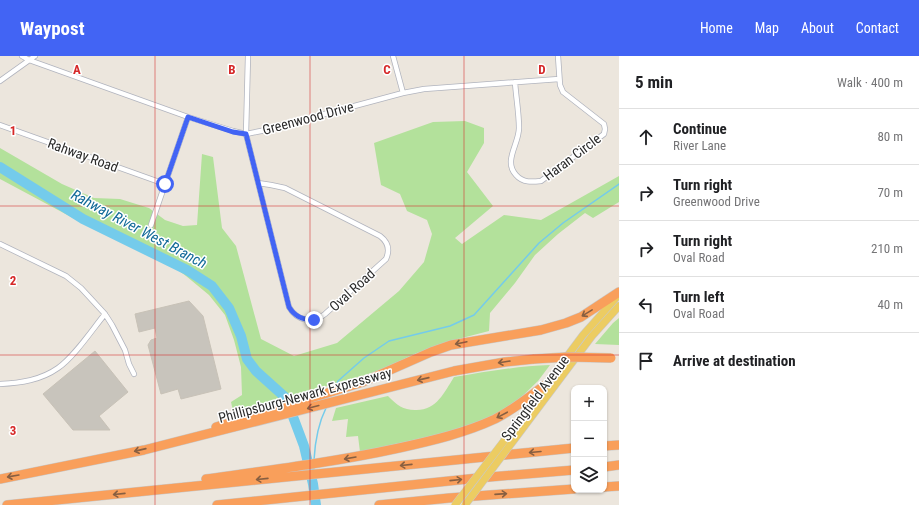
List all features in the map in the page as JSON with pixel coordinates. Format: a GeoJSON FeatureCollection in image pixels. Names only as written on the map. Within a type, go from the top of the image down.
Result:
{"type":"FeatureCollection","features":[{"type":"Feature","properties":{"kind":"highway"},"geometry":{"type":"LineString","coordinates":[[0,479],[165,445],[224,423],[285,410],[372,378],[431,352],[451,345],[545,329],[566,323],[584,315],[619,293]]}},
{"type":"Feature","properties":{"kind":"highway","name":"Phillipsburg-Newark Expressway"},"geometry":{"type":"LineString","coordinates":[[285,410],[339,400],[454,371],[490,364],[534,358],[616,358]]}},
{"type":"Feature","properties":{"kind":"highway"},"geometry":{"type":"LineString","coordinates":[[301,471],[330,462],[414,445],[464,431],[506,413],[545,385]]}},
{"type":"Feature","properties":{"kind":"highway"},"geometry":{"type":"LineString","coordinates":[[607,446],[619,445]]}},
{"type":"Feature","properties":{"kind":"highway"},"geometry":{"type":"LineString","coordinates":[[6,505],[136,492],[188,481],[301,471],[332,472],[571,448]]}},
{"type":"Feature","properties":{"kind":"highway"},"geometry":{"type":"LineString","coordinates":[[607,468],[619,465]]}},
{"type":"Feature","properties":{"kind":"highway"},"geometry":{"type":"LineString","coordinates":[[607,469],[619,470]]}},
{"type":"Feature","properties":{"kind":"highway"},"geometry":{"type":"LineString","coordinates":[[217,505],[478,478],[571,470]]}},
{"type":"Feature","properties":{"kind":"highway"},"geometry":{"type":"LineString","coordinates":[[607,487],[619,486]]}},
{"type":"Feature","properties":{"kind":"highway"},"geometry":{"type":"LineString","coordinates":[[379,505],[449,498],[571,489]]}},
{"type":"Feature","properties":{"kind":"main road","name":"Springfield Avenue"},"geometry":{"type":"LineString","coordinates":[[455,505],[590,326],[619,293]]}},
{"type":"Feature","properties":{"kind":"main road","name":"Springfield Avenue"},"geometry":{"type":"LineString","coordinates":[[465,505],[592,336],[619,306]]}},
{"type":"Feature","properties":{"kind":"street","name":"Greenwood Drive"},"geometry":{"type":"LineString","coordinates":[[22,56],[29,60],[188,117],[233,132],[246,134],[403,93],[424,89],[559,79]]}},
{"type":"Feature","properties":{"kind":"street"},"geometry":{"type":"LineString","coordinates":[[0,81],[35,56]]}},
{"type":"Feature","properties":{"kind":"street","name":"Oval Road"},"geometry":{"type":"LineString","coordinates":[[248,56],[246,134],[258,183],[289,307],[298,317],[307,320],[314,320],[323,316],[386,259],[389,250],[388,245],[380,236],[285,188],[258,183]]}},
{"type":"Feature","properties":{"kind":"street"},"geometry":{"type":"LineString","coordinates":[[393,56],[403,93]]}},
{"type":"Feature","properties":{"kind":"street"},"geometry":{"type":"LineString","coordinates":[[558,56],[559,79]]}},
{"type":"Feature","properties":{"kind":"street","name":"Haran Circle"},"geometry":{"type":"LineString","coordinates":[[515,82],[519,129],[512,153],[511,165],[513,172],[517,177],[530,183],[541,181],[604,134],[604,124],[563,92],[559,79]]}},
{"type":"Feature","properties":{"kind":"street"},"geometry":{"type":"LineString","coordinates":[[151,225],[188,117]]}},
{"type":"Feature","properties":{"kind":"street","name":"Rahway Road"},"geometry":{"type":"LineString","coordinates":[[0,125],[165,184]]}},
{"type":"Feature","properties":{"kind":"street"},"geometry":{"type":"LineString","coordinates":[[0,244],[66,276],[81,288],[105,314],[118,335],[134,374]]}},
{"type":"Feature","properties":{"kind":"street"},"geometry":{"type":"LineString","coordinates":[[0,384],[24,382],[37,379],[60,367],[105,314]]}},
{"type":"Feature","properties":{"kind":"green space"},"geometry":{"type":"Polygon","coordinates":[[[465,121],[484,128],[484,143],[467,172],[493,206],[455,238],[462,244],[504,215],[541,220],[619,176],[619,202],[593,218],[585,213],[558,234],[535,255],[515,283],[490,313],[489,331],[417,353],[378,371],[280,400],[233,411],[231,402],[242,395],[241,367],[234,340],[225,315],[209,295],[163,259],[73,218],[0,179],[0,148],[62,184],[94,198],[120,199],[149,208],[165,220],[183,226],[197,225],[202,154],[213,157],[222,228],[236,246],[261,339],[294,356],[337,343],[399,291],[424,262],[432,234],[427,220],[407,211],[400,194],[381,185],[374,143],[433,122],[465,121]]]}},
{"type":"Feature","properties":{"kind":"green space"},"geometry":{"type":"Polygon","coordinates":[[[619,318],[619,345],[595,344],[613,323],[619,318]]]}},
{"type":"Feature","properties":{"kind":"green space"},"geometry":{"type":"Polygon","coordinates":[[[550,365],[538,381],[512,406],[476,423],[440,434],[360,452],[358,436],[346,437],[348,419],[332,421],[336,408],[388,396],[397,404],[407,409],[422,410],[429,408],[439,400],[454,377],[514,368],[550,365]]]}},
{"type":"Feature","properties":{"kind":"building"},"geometry":{"type":"Polygon","coordinates":[[[189,301],[203,316],[221,389],[181,399],[178,389],[161,394],[148,345],[151,340],[157,338],[155,328],[139,332],[135,314],[189,301]]]}},
{"type":"Feature","properties":{"kind":"building"},"geometry":{"type":"Polygon","coordinates":[[[95,351],[128,392],[99,416],[110,430],[73,430],[43,394],[95,351]]]}},
{"type":"Feature","properties":{"kind":"waterway","name":"Rahway River West Branch"},"geometry":{"type":"LineString","coordinates":[[0,167],[83,219],[187,270],[212,286],[229,308],[241,336],[247,359],[256,371],[286,398],[304,446],[313,484],[316,505]]}},
{"type":"Feature","properties":{"kind":"waterway"},"geometry":{"type":"LineString","coordinates":[[336,386],[338,381],[364,358],[389,341],[450,326],[474,315],[539,243],[563,223],[619,184]]}},
{"type":"Feature","properties":{"kind":"waterway"},"geometry":{"type":"LineString","coordinates":[[314,460],[317,433],[326,408]]}},
{"type":"Feature","properties":{"kind":"waterway","name":"Rahway River West Branch"},"geometry":{"type":"LineString","coordinates":[[313,484],[314,478]]}},
{"type":"Feature","properties":{"kind":"route"},"geometry":{"type":"LineString","coordinates":[[165,184],[188,117],[233,132],[246,134],[289,307],[298,317],[307,320],[314,320]]}}]}
